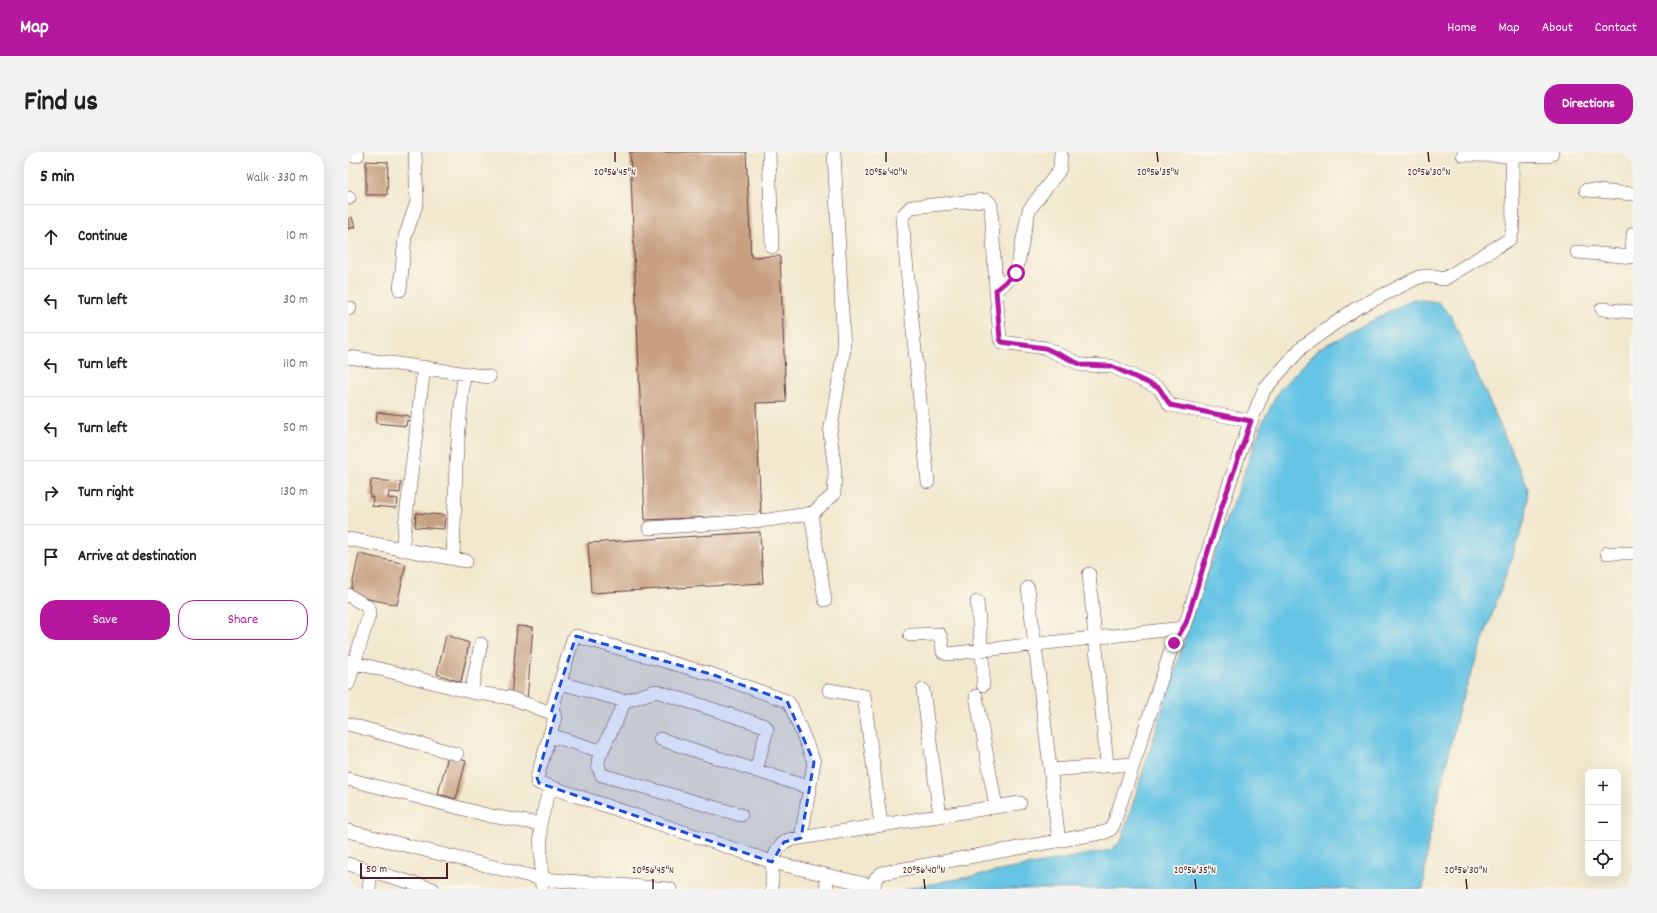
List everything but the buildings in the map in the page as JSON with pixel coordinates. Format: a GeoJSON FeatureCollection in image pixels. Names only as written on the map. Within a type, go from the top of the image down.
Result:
{"type":"FeatureCollection","features":[{"type":"Feature","properties":{"kind":"street"},"geometry":{"type":"LineString","coordinates":[[400,290],[405,237],[417,202],[414,152]]}},
{"type":"Feature","properties":{"kind":"street"},"geometry":{"type":"LineString","coordinates":[[769,152],[772,247]]}},
{"type":"Feature","properties":{"kind":"street"},"geometry":{"type":"LineString","coordinates":[[649,528],[768,520],[811,514],[834,494],[835,471],[830,433],[844,350],[834,152]]}},
{"type":"Feature","properties":{"kind":"street"},"geometry":{"type":"LineString","coordinates":[[996,290],[1016,273],[1029,210],[1058,172],[1060,168],[1061,152]]}},
{"type":"Feature","properties":{"kind":"street"},"geometry":{"type":"LineString","coordinates":[[1463,155],[1548,156],[1552,152]]}},
{"type":"Feature","properties":{"kind":"street"},"geometry":{"type":"LineString","coordinates":[[351,661],[471,692],[511,698],[554,714],[555,717],[538,782],[772,862],[873,887],[876,878],[882,873],[1106,832],[1111,829],[1172,647],[1188,618],[1221,509],[1251,421],[1264,390],[1299,348],[1349,313],[1419,277],[1424,276],[1444,279],[1510,239],[1513,229],[1512,156]]}},
{"type":"Feature","properties":{"kind":"street"},"geometry":{"type":"LineString","coordinates":[[1586,190],[1633,194]]}},
{"type":"Feature","properties":{"kind":"street"},"geometry":{"type":"LineString","coordinates":[[928,482],[902,219],[906,210],[911,208],[985,200],[988,201],[990,205],[1000,339],[1002,342],[1045,348],[1082,365],[1111,366],[1159,388],[1170,405],[1251,421]]}},
{"type":"Feature","properties":{"kind":"street"},"geometry":{"type":"LineString","coordinates":[[1577,252],[1632,257],[1633,234]]}},
{"type":"Feature","properties":{"kind":"street"},"geometry":{"type":"LineString","coordinates":[[1602,309],[1633,312]]}},
{"type":"Feature","properties":{"kind":"street"},"geometry":{"type":"LineString","coordinates":[[348,357],[489,377]]}},
{"type":"Feature","properties":{"kind":"street"},"geometry":{"type":"LineString","coordinates":[[402,550],[424,367]]}},
{"type":"Feature","properties":{"kind":"street"},"geometry":{"type":"LineString","coordinates":[[453,559],[456,463],[464,373]]}},
{"type":"Feature","properties":{"kind":"street"},"geometry":{"type":"LineString","coordinates":[[811,514],[825,600]]}},
{"type":"Feature","properties":{"kind":"street"},"geometry":{"type":"LineString","coordinates":[[348,539],[466,561]]}},
{"type":"Feature","properties":{"kind":"street"},"geometry":{"type":"LineString","coordinates":[[1607,553],[1633,553]]}},
{"type":"Feature","properties":{"kind":"street"},"geometry":{"type":"LineString","coordinates":[[1089,574],[1107,765]]}},
{"type":"Feature","properties":{"kind":"street"},"geometry":{"type":"LineString","coordinates":[[1028,588],[1059,841]]}},
{"type":"Feature","properties":{"kind":"street"},"geometry":{"type":"LineString","coordinates":[[348,595],[368,607],[370,610],[351,661],[348,684]]}},
{"type":"Feature","properties":{"kind":"street"},"geometry":{"type":"LineString","coordinates":[[977,602],[982,650],[983,685]]}},
{"type":"Feature","properties":{"kind":"street"},"geometry":{"type":"LineString","coordinates":[[910,635],[939,634],[944,654],[1183,628]]}},
{"type":"Feature","properties":{"kind":"street"},"geometry":{"type":"LineString","coordinates":[[551,713],[573,639],[576,636],[714,675],[787,701],[791,706],[814,762],[801,838]]}},
{"type":"Feature","properties":{"kind":"street"},"geometry":{"type":"LineString","coordinates":[[471,692],[481,644]]}},
{"type":"Feature","properties":{"kind":"street"},"geometry":{"type":"LineString","coordinates":[[560,683],[625,700],[656,691],[765,726],[767,729],[756,771]]}},
{"type":"Feature","properties":{"kind":"street"},"geometry":{"type":"LineString","coordinates":[[830,690],[864,696],[881,825]]}},
{"type":"Feature","properties":{"kind":"street"},"geometry":{"type":"LineString","coordinates":[[923,690],[940,816]]}},
{"type":"Feature","properties":{"kind":"street"},"geometry":{"type":"LineString","coordinates":[[976,696],[996,807]]}},
{"type":"Feature","properties":{"kind":"street"},"geometry":{"type":"LineString","coordinates":[[625,700],[598,760],[598,768],[602,775],[740,815]]}},
{"type":"Feature","properties":{"kind":"street"},"geometry":{"type":"LineString","coordinates":[[348,724],[457,754]]}},
{"type":"Feature","properties":{"kind":"street"},"geometry":{"type":"LineString","coordinates":[[550,735],[598,749],[601,753]]}},
{"type":"Feature","properties":{"kind":"street"},"geometry":{"type":"LineString","coordinates":[[660,739],[810,788]]}},
{"type":"Feature","properties":{"kind":"street"},"geometry":{"type":"LineString","coordinates":[[1050,770],[1133,764]]}},
{"type":"Feature","properties":{"kind":"street"},"geometry":{"type":"LineString","coordinates":[[348,779],[491,816],[540,824]]}},
{"type":"Feature","properties":{"kind":"street"},"geometry":{"type":"LineString","coordinates":[[542,884],[540,824],[550,787]]}},
{"type":"Feature","properties":{"kind":"street"},"geometry":{"type":"LineString","coordinates":[[772,889],[772,862],[784,842],[1020,803]]}},
{"type":"Feature","properties":{"kind":"street"},"geometry":{"type":"LineString","coordinates":[[348,831],[542,884],[670,889]]}},
{"type":"Feature","properties":{"kind":"street"},"geometry":{"type":"LineString","coordinates":[[348,864],[433,889]]}},
{"type":"Feature","properties":{"kind":"street"},"geometry":{"type":"LineString","coordinates":[[369,889],[371,871]]}},
{"type":"Feature","properties":{"kind":"street"},"geometry":{"type":"LineString","coordinates":[[826,875],[827,889]]}},
{"type":"Feature","properties":{"kind":"highlighted area"},"geometry":{"type":"Polygon","coordinates":[[[576,636],[714,675],[787,701],[814,762],[801,838],[784,842],[772,862],[539,783],[537,778],[555,715],[551,713],[576,636]]]}},
{"type":"Feature","properties":{"kind":"water"},"geometry":{"type":"Polygon","coordinates":[[[1413,299],[1438,302],[1451,316],[1528,488],[1526,518],[1459,708],[1428,843],[1423,889],[904,889],[1111,850],[1121,841],[1196,604],[1263,421],[1280,389],[1320,348],[1413,299]]]}},
{"type":"Feature","properties":{"kind":"route"},"geometry":{"type":"LineString","coordinates":[[1016,273],[996,290],[1000,339],[1005,344],[1049,349],[1082,365],[1111,366],[1159,388],[1170,405],[1202,410],[1251,421],[1221,509],[1186,623],[1174,643]]}}]}
